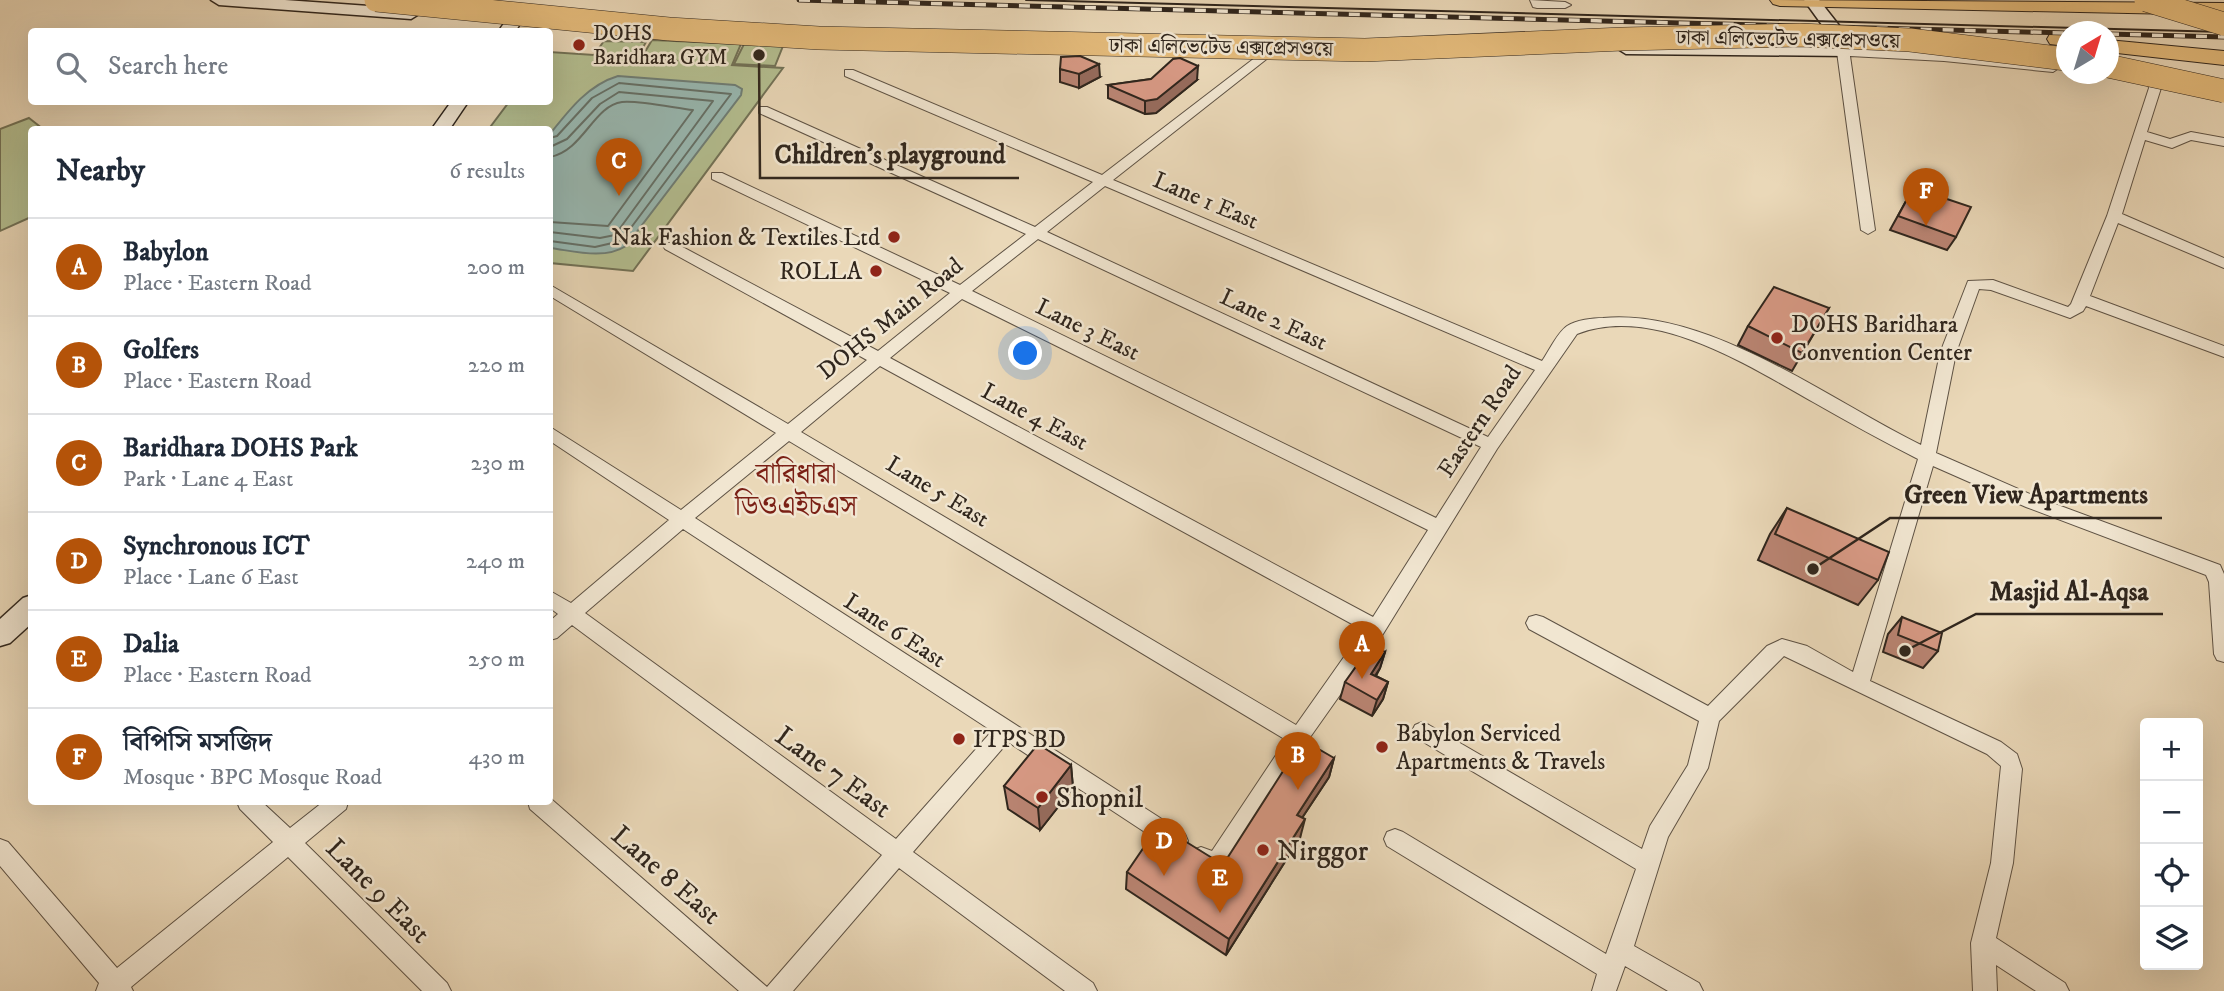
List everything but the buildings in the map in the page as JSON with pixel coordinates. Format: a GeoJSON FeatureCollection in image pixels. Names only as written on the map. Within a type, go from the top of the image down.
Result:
{"type":"FeatureCollection","features":[{"type":"Feature","properties":{"kind":"highway","name":"ঢাকা এলিভেটেড এক্সপ্রেসওয়ে"},"geometry":{"type":"LineString","coordinates":[[376,0],[669,29],[805,37],[1365,50],[1389,53],[1522,54],[1793,47],[2056,61]]}},
{"type":"Feature","properties":{"kind":"highway","name":"ঢাকা এলিভেটেড এক্সপ্রেসওয়ে"},"geometry":{"type":"LineString","coordinates":[[466,0],[695,20],[822,27],[1270,39],[1456,39],[1744,25],[1864,26],[1971,37],[2056,59]]}},
{"type":"Feature","properties":{"kind":"highway"},"geometry":{"type":"LineString","coordinates":[[1780,0],[2224,9]]}},
{"type":"Feature","properties":{"kind":"highway"},"geometry":{"type":"LineString","coordinates":[[2146,0],[2224,22]]}},
{"type":"Feature","properties":{"kind":"highway"},"geometry":{"type":"LineString","coordinates":[[1941,3],[2035,13],[2224,22]]}},
{"type":"Feature","properties":{"kind":"highway"},"geometry":{"type":"LineString","coordinates":[[1864,26],[1911,24],[2056,39]]}},
{"type":"Feature","properties":{"kind":"highway"},"geometry":{"type":"LineString","coordinates":[[2119,47],[2224,58]]}},
{"type":"Feature","properties":{"kind":"highway"},"geometry":{"type":"LineString","coordinates":[[2119,60],[2224,79]]}},
{"type":"Feature","properties":{"kind":"highway"},"geometry":{"type":"LineString","coordinates":[[2119,67],[2224,79]]}},
{"type":"Feature","properties":{"kind":"highway"},"geometry":{"type":"LineString","coordinates":[[2119,68],[2224,90]]}},
{"type":"Feature","properties":{"kind":"street"},"geometry":{"type":"LineString","coordinates":[[219,0],[541,28]]}},
{"type":"Feature","properties":{"kind":"street"},"geometry":{"type":"LineString","coordinates":[[1536,0],[1538,5],[1565,5]]}},
{"type":"Feature","properties":{"kind":"street"},"geometry":{"type":"LineString","coordinates":[[1811,1],[1833,28],[1843,52],[1868,230]]}},
{"type":"Feature","properties":{"kind":"street"},"geometry":{"type":"LineString","coordinates":[[553,28],[1269,51],[1539,48],[1843,52],[2056,61]]}},
{"type":"Feature","properties":{"kind":"street","name":"DOHS Main Road"},"geometry":{"type":"LineString","coordinates":[[553,630],[682,519],[961,292],[1269,51]]}},
{"type":"Feature","properties":{"kind":"street","name":"Lane 1 East"},"geometry":{"type":"LineString","coordinates":[[849,74],[1545,368]]}},
{"type":"Feature","properties":{"kind":"street"},"geometry":{"type":"LineString","coordinates":[[1859,685],[1927,456],[1948,353],[1973,284],[1993,285],[2070,313],[2078,307],[2114,216],[2155,88],[2154,81],[2119,76]]}},
{"type":"Feature","properties":{"kind":"street"},"geometry":{"type":"LineString","coordinates":[[443,126],[457,105]]}},
{"type":"Feature","properties":{"kind":"street","name":"Lane 2 East"},"geometry":{"type":"LineString","coordinates":[[763,110],[908,173],[1491,445]]}},
{"type":"Feature","properties":{"kind":"street"},"geometry":{"type":"LineString","coordinates":[[2142,135],[2172,144],[2185,134],[2224,142]]}},
{"type":"Feature","properties":{"kind":"street","name":"Lane 3 East"},"geometry":{"type":"LineString","coordinates":[[717,176],[961,292],[1439,527]]}},
{"type":"Feature","properties":{"kind":"street"},"geometry":{"type":"LineString","coordinates":[[2114,216],[2224,263]]}},
{"type":"Feature","properties":{"kind":"street","name":"Lane 4 East"},"geometry":{"type":"LineString","coordinates":[[670,246],[1376,628]]}},
{"type":"Feature","properties":{"kind":"street","name":"Lane 5 East"},"geometry":{"type":"LineString","coordinates":[[553,292],[1299,737]]}},
{"type":"Feature","properties":{"kind":"street"},"geometry":{"type":"LineString","coordinates":[[2080,298],[2224,352]]}},
{"type":"Feature","properties":{"kind":"street","name":"Eastern Road"},"geometry":{"type":"LineString","coordinates":[[1216,865],[1299,737],[1376,628],[1491,445],[1572,330],[1583,324],[1598,322],[1664,327],[1721,338],[1752,361],[1927,456],[2045,507],[2213,570],[2218,582],[2224,654]]}},
{"type":"Feature","properties":{"kind":"street","name":"Lane 6 East"},"geometry":{"type":"LineString","coordinates":[[553,435],[1005,731],[1216,865]]}},
{"type":"Feature","properties":{"kind":"street","name":"Lane 7 East"},"geometry":{"type":"LineString","coordinates":[[553,600],[1085,991]]}},
{"type":"Feature","properties":{"kind":"street"},"geometry":{"type":"LineString","coordinates":[[0,635],[28,610]]}},
{"type":"Feature","properties":{"kind":"street"},"geometry":{"type":"LineString","coordinates":[[1535,623],[1710,717]]}},
{"type":"Feature","properties":{"kind":"street"},"geometry":{"type":"LineString","coordinates":[[1612,970],[1658,832],[1698,768],[1710,717],[1774,652],[1782,648],[1800,652],[1859,685],[1994,748],[2010,761],[2012,769],[2002,863],[1983,943],[1985,991]]}},
{"type":"Feature","properties":{"kind":"street"},"geometry":{"type":"LineString","coordinates":[[778,991],[1005,731]]}},
{"type":"Feature","properties":{"kind":"street"},"geometry":{"type":"LineString","coordinates":[[1422,731],[1648,864]]}},
{"type":"Feature","properties":{"kind":"street","name":"Lane 9 East"},"geometry":{"type":"LineString","coordinates":[[251,805],[439,991]]}},
{"type":"Feature","properties":{"kind":"street"},"geometry":{"type":"LineString","coordinates":[[0,849],[115,989],[288,841],[334,805]]}},
{"type":"Feature","properties":{"kind":"street","name":"Lane 8 East"},"geometry":{"type":"LineString","coordinates":[[541,805],[757,991]]}},
{"type":"Feature","properties":{"kind":"street"},"geometry":{"type":"LineString","coordinates":[[1395,839],[1612,970],[1690,991]]}},
{"type":"Feature","properties":{"kind":"street"},"geometry":{"type":"LineString","coordinates":[[1983,943],[2057,991]]}},
{"type":"Feature","properties":{"kind":"green space"},"geometry":{"type":"Polygon","coordinates":[[[652,40],[741,44],[732,65],[783,68],[633,271],[553,263],[553,126],[491,126],[507,105],[553,105],[553,52],[594,55],[604,41],[646,42],[637,58],[678,61],[642,57],[652,40]]]}},
{"type":"Feature","properties":{"kind":"green space"},"geometry":{"type":"Polygon","coordinates":[[[744,44],[783,46],[775,66],[734,64],[744,44]]]}},
{"type":"Feature","properties":{"kind":"green space"},"geometry":{"type":"Polygon","coordinates":[[[29,118],[39,126],[28,126],[28,218],[0,231],[0,129],[29,118]]]}},
{"type":"Feature","properties":{"kind":"water"},"geometry":{"type":"Polygon","coordinates":[[[618,76],[735,85],[742,89],[741,95],[626,246],[599,254],[553,248],[553,130],[588,92],[618,76]]]}},
{"type":"Feature","properties":{"kind":"tram line"},"geometry":{"type":"LineString","coordinates":[[1026,0],[2224,32]]}},
{"type":"Feature","properties":{"kind":"railway"},"geometry":{"type":"LineString","coordinates":[[799,0],[2056,33]]}},
{"type":"Feature","properties":{"kind":"railway"},"geometry":{"type":"LineString","coordinates":[[2119,34],[2224,37]]}},
{"type":"Feature","properties":{"kind":"place","name":"DOHS Baridhara GYM"},"geometry":{"type":"Point","coordinates":[579,45]}},
{"type":"Feature","properties":{"kind":"place","name":"Children's playground"},"geometry":{"type":"Point","coordinates":[759,55]}},
{"type":"Feature","properties":{"kind":"place","name":"Baridhara DOHS Park"},"geometry":{"type":"Point","coordinates":[619,196]}},
{"type":"Feature","properties":{"kind":"place","name":"বিপিসি মসজিদ"},"geometry":{"type":"Point","coordinates":[1926,226]}},
{"type":"Feature","properties":{"kind":"place","name":"Nak Fashion & Textiles Ltd"},"geometry":{"type":"Point","coordinates":[894,237]}},
{"type":"Feature","properties":{"kind":"place","name":"ROLLA"},"geometry":{"type":"Point","coordinates":[876,271]}},
{"type":"Feature","properties":{"kind":"place","name":"DOHS Baridhara Convention Center"},"geometry":{"type":"Point","coordinates":[1777,338]}},
{"type":"Feature","properties":{"kind":"place","name":"Green View Apartments"},"geometry":{"type":"Point","coordinates":[1813,569]}},
{"type":"Feature","properties":{"kind":"place","name":"Masjid Al-Aqsa"},"geometry":{"type":"Point","coordinates":[1905,651]}},
{"type":"Feature","properties":{"kind":"place","name":"Babylon"},"geometry":{"type":"Point","coordinates":[1362,679]}},
{"type":"Feature","properties":{"kind":"place","name":"ITPS BD"},"geometry":{"type":"Point","coordinates":[959,739]}},
{"type":"Feature","properties":{"kind":"place","name":"Babylon Serviced Apartments & Travels"},"geometry":{"type":"Point","coordinates":[1382,747]}},
{"type":"Feature","properties":{"kind":"place","name":"Golfers"},"geometry":{"type":"Point","coordinates":[1298,790]}},
{"type":"Feature","properties":{"kind":"place","name":"Shopnil"},"geometry":{"type":"Point","coordinates":[1042,797]}},
{"type":"Feature","properties":{"kind":"place","name":"Nirggor"},"geometry":{"type":"Point","coordinates":[1263,850]}},
{"type":"Feature","properties":{"kind":"place","name":"Synchronous ICT"},"geometry":{"type":"Point","coordinates":[1164,876]}},
{"type":"Feature","properties":{"kind":"place","name":"Dalia"},"geometry":{"type":"Point","coordinates":[1220,913]}},
{"type":"Feature","properties":{"kind":"district","name":"বারিধারা ডিওএইচএস"},"geometry":{"type":"Point","coordinates":[796,489]}}]}
